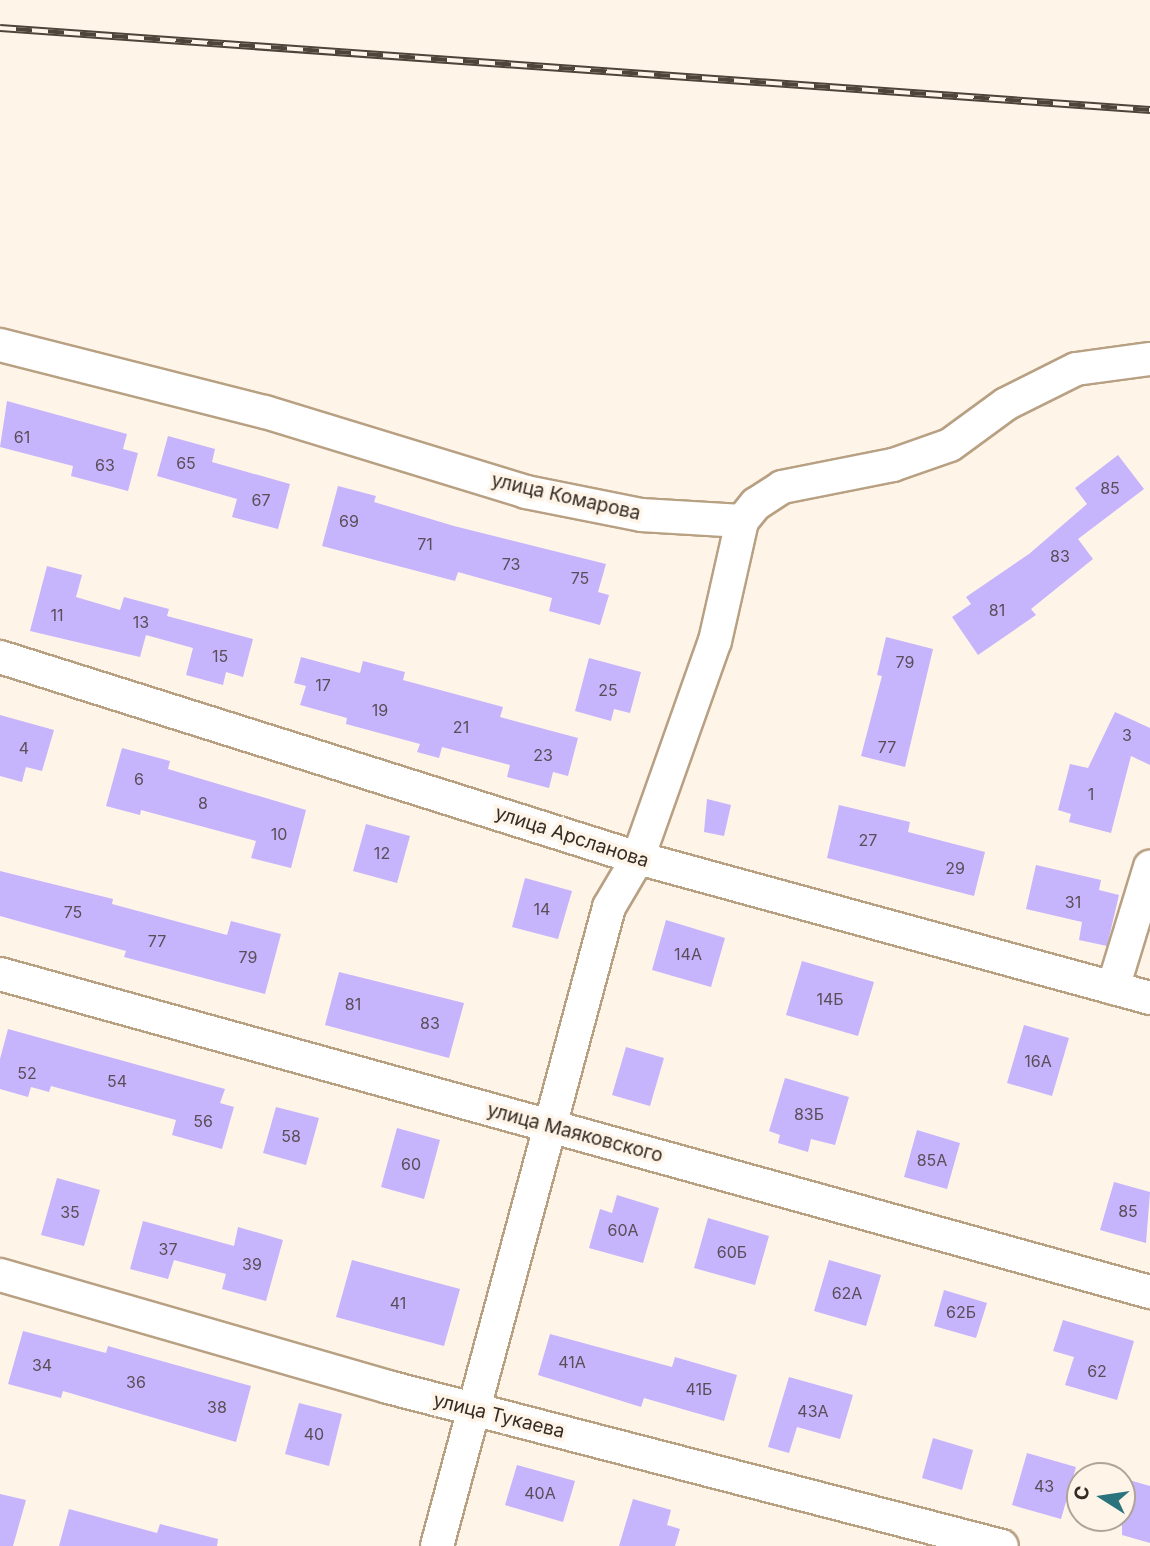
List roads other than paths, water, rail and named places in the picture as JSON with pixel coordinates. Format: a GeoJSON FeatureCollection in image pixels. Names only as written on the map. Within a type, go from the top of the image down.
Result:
{"type":"FeatureCollection","features":[{"type":"Feature","properties":{"kind":"street","name":"улица Комарова"},"geometry":{"type":"LineString","coordinates":[[0,345],[265,412],[526,492],[641,515],[742,521]]}},
{"type":"Feature","properties":{"kind":"street"},"geometry":{"type":"LineString","coordinates":[[437,1546],[609,907],[638,858],[715,641],[742,521],[756,504],[782,486],[893,465],[950,445],[1042,383],[1076,369],[1150,359]]}},
{"type":"Feature","properties":{"kind":"street","name":"улица Арсланова"},"geometry":{"type":"LineString","coordinates":[[0,657],[638,858],[1150,998]]}},
{"type":"Feature","properties":{"kind":"street"},"geometry":{"type":"LineString","coordinates":[[1113,988],[1150,867]]}},
{"type":"Feature","properties":{"kind":"street","name":"улица Маяковского"},"geometry":{"type":"LineString","coordinates":[[0,974],[1150,1292]]}},
{"type":"Feature","properties":{"kind":"street","name":"улица Тукаева"},"geometry":{"type":"LineString","coordinates":[[0,1275],[475,1409],[1002,1546]]}},
{"type":"Feature","properties":{"kind":"railway"},"geometry":{"type":"LineString","coordinates":[[0,28],[1150,110]]}}]}
